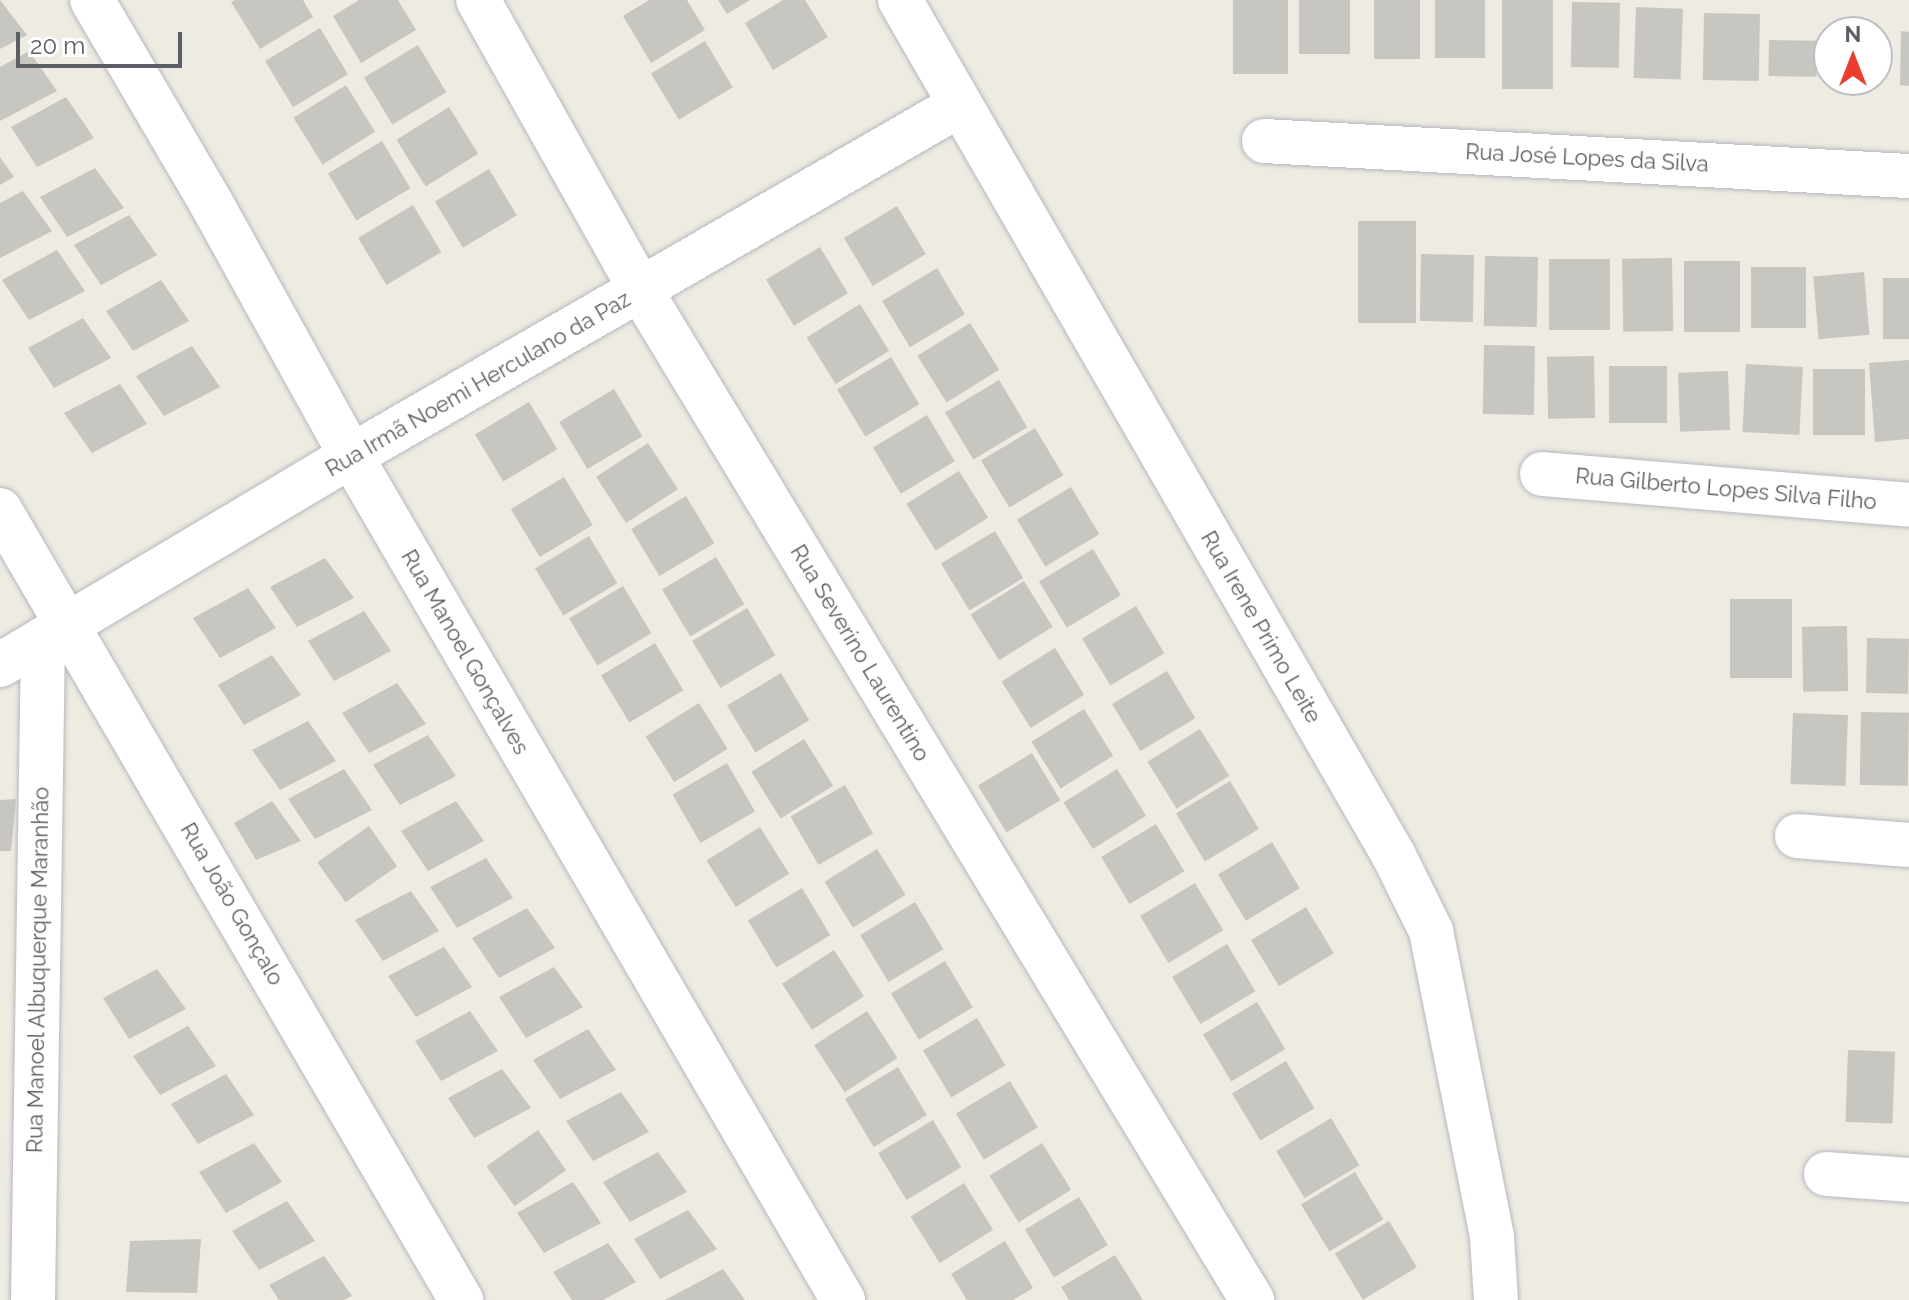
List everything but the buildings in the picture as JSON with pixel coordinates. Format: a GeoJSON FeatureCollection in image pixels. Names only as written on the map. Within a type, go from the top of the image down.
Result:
{"type":"FeatureCollection","features":[{"type":"Feature","properties":{"kind":"street","name":"Rua Manoel Gonçalves"},"geometry":{"type":"LineString","coordinates":[[92,0],[211,203],[351,456],[843,1300]]}},
{"type":"Feature","properties":{"kind":"street","name":"Rua Severino Laurentino"},"geometry":{"type":"LineString","coordinates":[[478,0],[641,291],[1252,1300]]}},
{"type":"Feature","properties":{"kind":"street","name":"Rua Irene Primo Leite"},"geometry":{"type":"LineString","coordinates":[[900,0],[958,106],[1394,856],[1431,931],[1492,1237],[1496,1300]]}},
{"type":"Feature","properties":{"kind":"street","name":"Rua Irmã Noemi Herculano da Paz"},"geometry":{"type":"LineString","coordinates":[[0,665],[351,456],[958,106]]}},
{"type":"Feature","properties":{"kind":"street","name":"Rua José Lopes da Silva"},"geometry":{"type":"LineString","coordinates":[[1264,141],[1909,176]]}},
{"type":"Feature","properties":{"kind":"street","name":"Rua Gilberto Lopes Silva Filho"},"geometry":{"type":"LineString","coordinates":[[1542,474],[1909,505]]}},
{"type":"Feature","properties":{"kind":"street","name":"Rua João Gonçalo"},"geometry":{"type":"LineString","coordinates":[[0,510],[56,632],[461,1300]]}},
{"type":"Feature","properties":{"kind":"street","name":"Rua Manoel Albuquerque Maranhão"},"geometry":{"type":"LineString","coordinates":[[33,1300],[56,632]]}},
{"type":"Feature","properties":{"kind":"street"},"geometry":{"type":"LineString","coordinates":[[1797,836],[1909,845]]}},
{"type":"Feature","properties":{"kind":"street"},"geometry":{"type":"LineString","coordinates":[[1826,1174],[1909,1180]]}}]}
